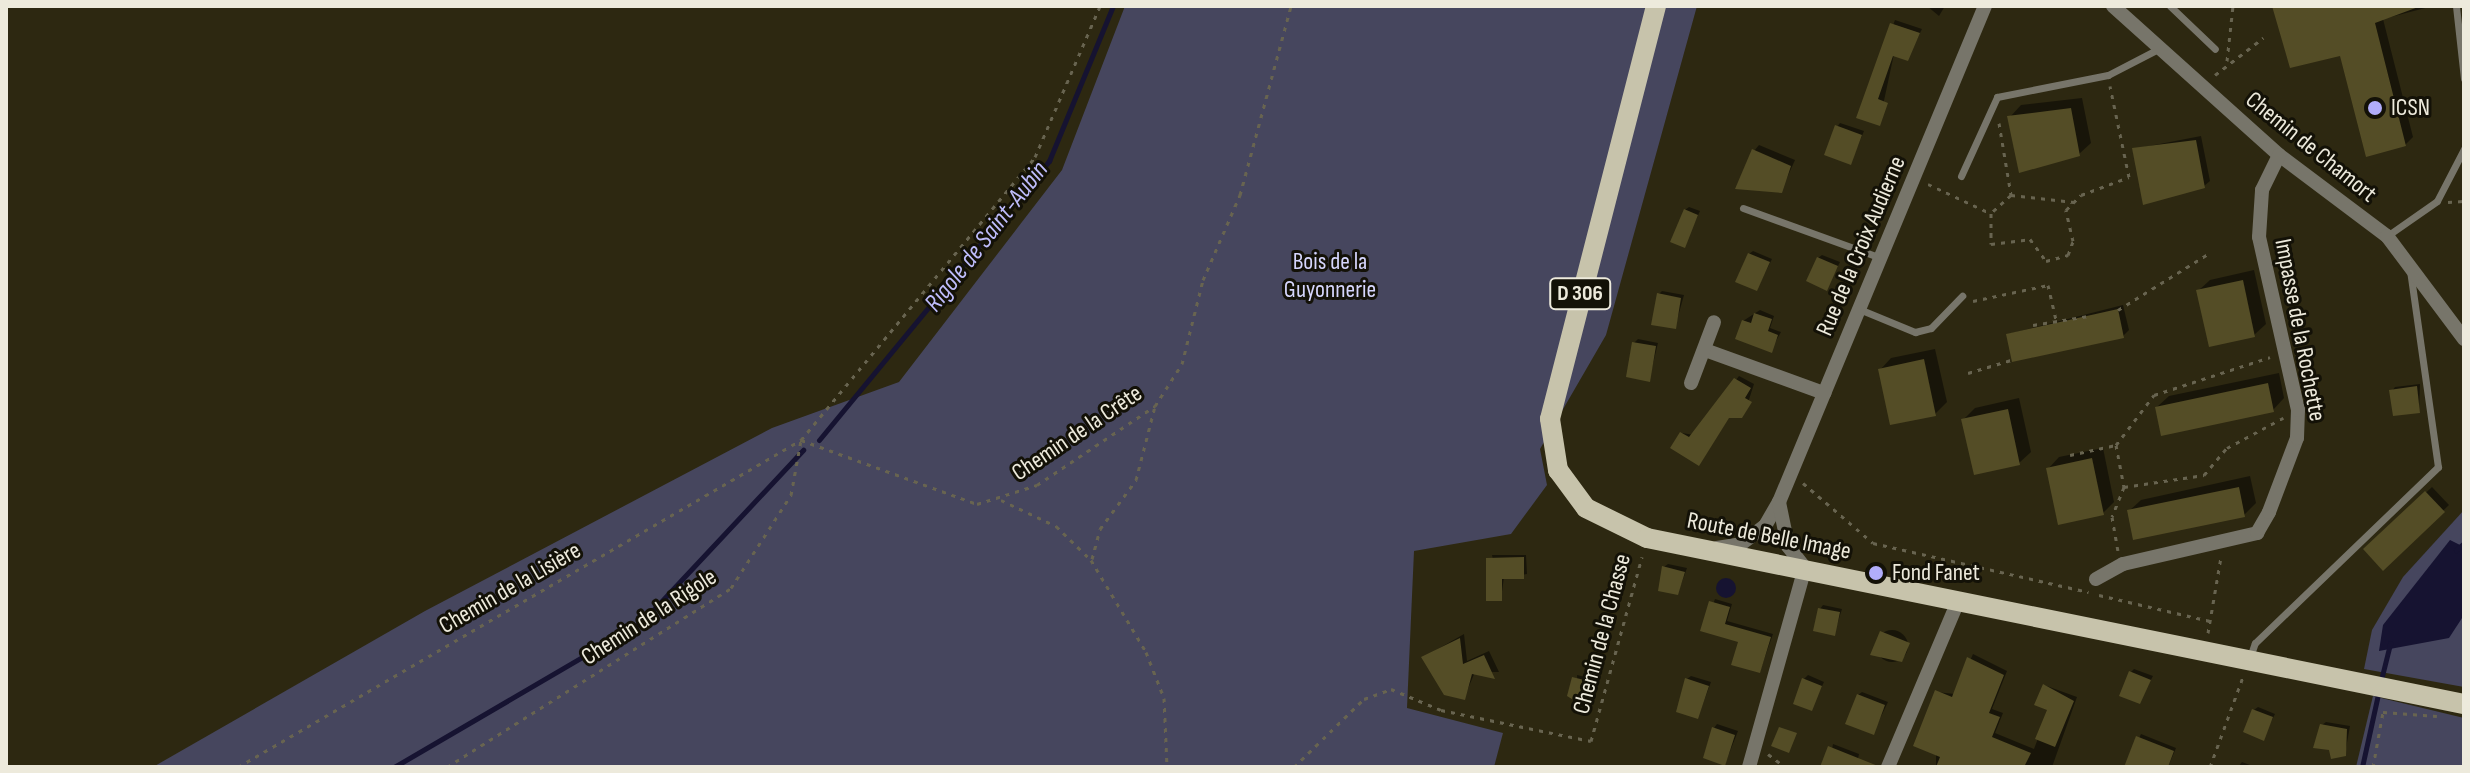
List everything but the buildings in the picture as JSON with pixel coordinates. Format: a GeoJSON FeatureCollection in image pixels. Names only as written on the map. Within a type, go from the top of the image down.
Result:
{"type":"FeatureCollection","features":[{"type":"Feature","properties":{"kind":"main road","name":"Route de Belle Image"},"geometry":{"type":"LineString","coordinates":[[1656,6],[1549,436],[1558,470],[1586,508],[1647,538],[1805,568],[1957,604],[2464,704]]}},
{"type":"Feature","properties":{"kind":"street","name":"Rue de la Croix Audierne"},"geometry":{"type":"LineString","coordinates":[[1708,549],[1741,544],[1765,526],[1779,502],[1985,6]]}},
{"type":"Feature","properties":{"kind":"street","name":"Chemin de Chamort"},"geometry":{"type":"LineString","coordinates":[[2113,6],[2279,155],[2387,236],[2464,339]]}},
{"type":"Feature","properties":{"kind":"street","name":"Impasse de la Rochette"},"geometry":{"type":"LineString","coordinates":[[2096,579],[2123,564],[2257,533],[2297,438],[2298,410],[2259,237],[2262,190],[2279,155]]}},
{"type":"Feature","properties":{"kind":"street"},"geometry":{"type":"LineString","coordinates":[[1691,383],[1714,322]]}},
{"type":"Feature","properties":{"kind":"street"},"geometry":{"type":"LineString","coordinates":[[1705,350],[1824,393]]}},
{"type":"Feature","properties":{"kind":"street"},"geometry":{"type":"LineString","coordinates":[[1751,761],[1805,568],[1788,546],[1779,502]]}},
{"type":"Feature","properties":{"kind":"street"},"geometry":{"type":"LineString","coordinates":[[1888,767],[1957,604]]}},
{"type":"Feature","properties":{"kind":"lane"},"geometry":{"type":"LineString","coordinates":[[2170,6],[2215,49]]}},
{"type":"Feature","properties":{"kind":"lane"},"geometry":{"type":"LineString","coordinates":[[2456,6],[2464,79]]}},
{"type":"Feature","properties":{"kind":"lane"},"geometry":{"type":"LineString","coordinates":[[1961,176],[1995,100],[2108,75],[2160,48]]}},
{"type":"Feature","properties":{"kind":"lane"},"geometry":{"type":"LineString","coordinates":[[2387,236],[2437,201],[2464,149]]}},
{"type":"Feature","properties":{"kind":"lane"},"geometry":{"type":"LineString","coordinates":[[1743,208],[1881,258]]}},
{"type":"Feature","properties":{"kind":"lane"},"geometry":{"type":"LineString","coordinates":[[2248,662],[2255,643],[2438,467],[2410,270]]}},
{"type":"Feature","properties":{"kind":"lane"},"geometry":{"type":"LineString","coordinates":[[1859,309],[1915,332],[1931,328],[1962,296]]}},
{"type":"Feature","properties":{"kind":"path"},"geometry":{"type":"LineString","coordinates":[[801,440],[1035,157],[1100,6]]}},
{"type":"Feature","properties":{"kind":"path","name":"Chemin de la Crête"},"geometry":{"type":"LineString","coordinates":[[801,440],[937,495],[977,504],[999,500],[1037,485],[1155,406],[1182,364],[1203,280],[1240,195],[1291,6]]}},
{"type":"Feature","properties":{"kind":"path"},"geometry":{"type":"LineString","coordinates":[[2205,87],[2227,62],[2233,6]]}},
{"type":"Feature","properties":{"kind":"path"},"geometry":{"type":"LineString","coordinates":[[2215,49],[2234,67],[2263,38]]}},
{"type":"Feature","properties":{"kind":"path"},"geometry":{"type":"LineString","coordinates":[[2074,202],[2011,195],[1991,213],[1991,244],[2030,239],[2055,262],[2073,241],[2066,210],[2074,202],[2129,177],[2108,75]]}},
{"type":"Feature","properties":{"kind":"path"},"geometry":{"type":"LineString","coordinates":[[1995,100],[2011,195]]}},
{"type":"Feature","properties":{"kind":"path"},"geometry":{"type":"LineString","coordinates":[[1933,186],[1991,213]]}},
{"type":"Feature","properties":{"kind":"path"},"geometry":{"type":"LineString","coordinates":[[2118,310],[2208,254]]}},
{"type":"Feature","properties":{"kind":"path"},"geometry":{"type":"LineString","coordinates":[[1954,305],[2044,285],[2056,320]]}},
{"type":"Feature","properties":{"kind":"path"},"geometry":{"type":"LineString","coordinates":[[2033,325],[2088,316]]}},
{"type":"Feature","properties":{"kind":"path"},"geometry":{"type":"LineString","coordinates":[[2070,455],[2116,445],[2154,395],[2285,352]]}},
{"type":"Feature","properties":{"kind":"path"},"geometry":{"type":"LineString","coordinates":[[1968,373],[2011,360]]}},
{"type":"Feature","properties":{"kind":"path"},"geometry":{"type":"LineString","coordinates":[[1091,560],[1100,529],[1136,480],[1155,406]]}},
{"type":"Feature","properties":{"kind":"path"},"geometry":{"type":"LineString","coordinates":[[2124,487],[2204,475],[2227,448],[2298,410]]}},
{"type":"Feature","properties":{"kind":"path","name":"Chemin de la Lisière"},"geometry":{"type":"LineString","coordinates":[[238,767],[801,440]]}},
{"type":"Feature","properties":{"kind":"path","name":"Chemin de la Rigole"},"geometry":{"type":"LineString","coordinates":[[447,767],[731,588],[791,495],[801,440]]}},
{"type":"Feature","properties":{"kind":"path"},"geometry":{"type":"LineString","coordinates":[[2116,445],[2124,487],[2112,517],[2123,564]]}},
{"type":"Feature","properties":{"kind":"path"},"geometry":{"type":"LineString","coordinates":[[1792,472],[1873,543],[2210,621]]}},
{"type":"Feature","properties":{"kind":"path"},"geometry":{"type":"LineString","coordinates":[[999,500],[1056,526],[1091,560],[1146,652],[1164,698],[1167,767]]}},
{"type":"Feature","properties":{"kind":"path","name":"Chemin de la Chasse"},"geometry":{"type":"LineString","coordinates":[[1294,767],[1364,699],[1391,689],[1441,710],[1591,741],[1647,538]]}},
{"type":"Feature","properties":{"kind":"path"},"geometry":{"type":"LineString","coordinates":[[2203,653],[2224,542]]}},
{"type":"Feature","properties":{"kind":"path"},"geometry":{"type":"LineString","coordinates":[[2210,767],[2248,662]]}},
{"type":"Feature","properties":{"kind":"path"},"geometry":{"type":"LineString","coordinates":[[2373,767],[2383,712],[2436,719],[2440,699]]}},
{"type":"Feature","properties":{"kind":"path"},"geometry":{"type":"LineString","coordinates":[[1751,761],[1768,754],[1785,767]]}},
{"type":"Feature","properties":{"kind":"green space","name":"Bois de la Guyonnerie"},"geometry":{"type":"Polygon","coordinates":[[[1125,6],[1697,6],[1606,335],[1540,449],[1547,485],[1511,534],[1414,551],[1407,708],[1503,733],[1494,767],[153,767],[425,611],[772,428],[899,382],[1062,170],[1125,6]]]}},
{"type":"Feature","properties":{"kind":"green space"},"geometry":{"type":"Polygon","coordinates":[[[2464,510],[2464,687],[2364,669],[2372,630],[2403,577],[2464,510]]]}},
{"type":"Feature","properties":{"kind":"green space"},"geometry":{"type":"Polygon","coordinates":[[[2373,696],[2464,718],[2464,767],[2356,767],[2373,696]]]}},
{"type":"Feature","properties":{"kind":"shaded area"},"geometry":{"type":"Polygon","coordinates":[[[2450,540],[2464,547],[2464,615],[2449,638],[2379,651],[2383,625],[2450,540]]]}},
{"type":"Feature","properties":{"kind":"shaded area"},"geometry":{"type":"Polygon","coordinates":[[[1726,578],[1733,581],[1736,588],[1733,595],[1726,598],[1719,595],[1716,588],[1719,581],[1726,578]]]}},
{"type":"Feature","properties":{"kind":"waterway","name":"Rigole de Saint-Aubin"},"geometry":{"type":"LineString","coordinates":[[819,440],[1049,161],[1113,6]]}},
{"type":"Feature","properties":{"kind":"waterway","name":"Rigole de Saint-Aubin"},"geometry":{"type":"LineString","coordinates":[[394,767],[642,622],[803,450]]}},
{"type":"Feature","properties":{"kind":"waterway"},"geometry":{"type":"LineString","coordinates":[[2456,550],[2464,543]]}},
{"type":"Feature","properties":{"kind":"waterway"},"geometry":{"type":"LineString","coordinates":[[2381,680],[2390,643]]}},
{"type":"Feature","properties":{"kind":"waterway"},"geometry":{"type":"LineString","coordinates":[[2362,767],[2379,690]]}},
{"type":"Feature","properties":{"kind":"place","name":"ICSN"},"geometry":{"type":"Point","coordinates":[2375,108]}},
{"type":"Feature","properties":{"kind":"place","name":"Fond Fanet"},"geometry":{"type":"Point","coordinates":[1876,573]}}]}
